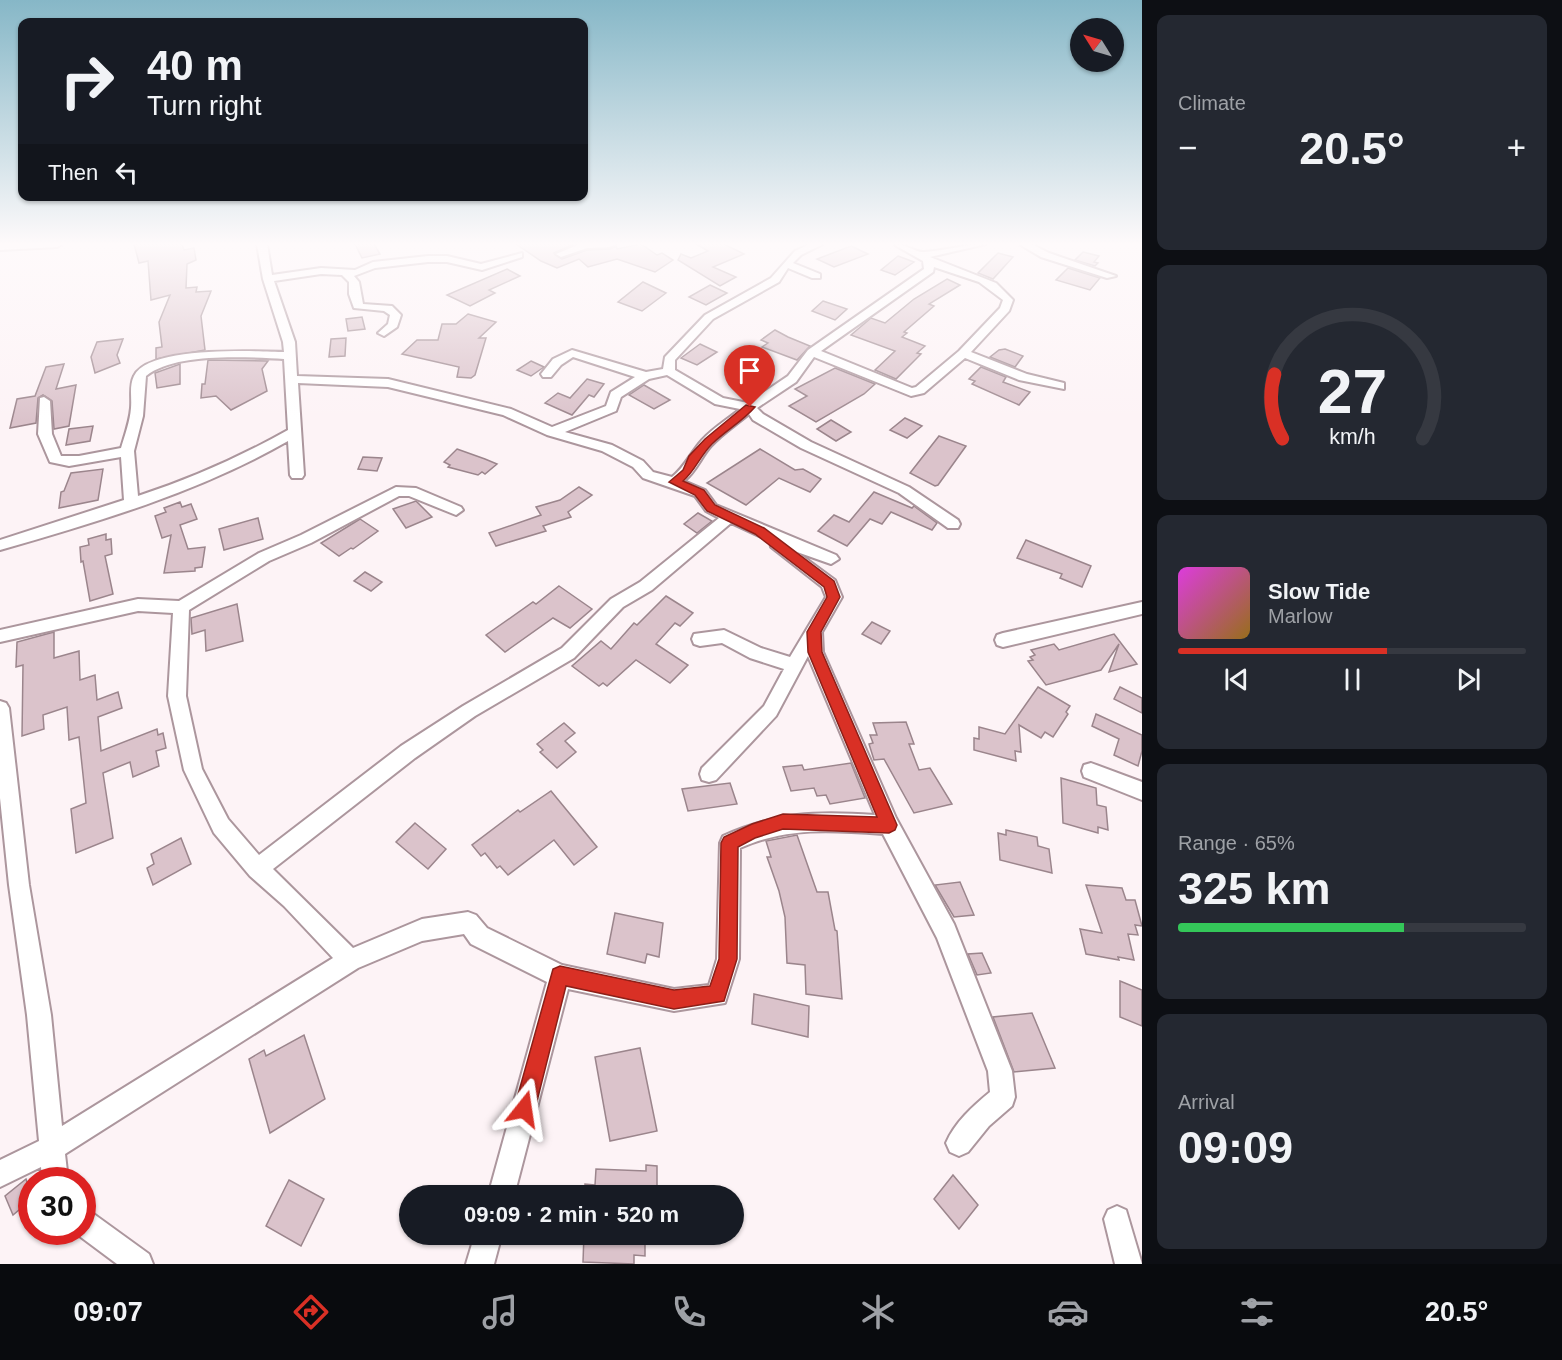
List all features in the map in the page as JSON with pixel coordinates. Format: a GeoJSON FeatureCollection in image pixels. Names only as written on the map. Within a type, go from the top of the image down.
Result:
{"type":"FeatureCollection","features":[{"type":"Feature","properties":{"kind":"street"},"geometry":{"type":"LineString","coordinates":[[276,303],[289,342],[297,475]]}},
{"type":"Feature","properties":{"kind":"street"},"geometry":{"type":"LineString","coordinates":[[357,303],[358,306],[392,309],[396,315],[393,325],[384,333]]}},
{"type":"Feature","properties":{"kind":"street"},"geometry":{"type":"LineString","coordinates":[[669,371],[669,359],[684,346],[709,316],[733,303]]}},
{"type":"Feature","properties":{"kind":"street"},"geometry":{"type":"LineString","coordinates":[[675,482],[687,472],[693,459],[708,441],[750,407],[792,379],[812,352],[882,303]]}},
{"type":"Feature","properties":{"kind":"street"},"geometry":{"type":"LineString","coordinates":[[812,352],[911,392],[920,390],[963,353],[1005,309],[1007,303]]}},
{"type":"Feature","properties":{"kind":"street"},"geometry":{"type":"LineString","coordinates":[[258,354],[289,342]]}},
{"type":"Feature","properties":{"kind":"street"},"geometry":{"type":"LineString","coordinates":[[547,374],[557,362],[572,353],[645,376]]}},
{"type":"Feature","properties":{"kind":"street"},"geometry":{"type":"LineString","coordinates":[[963,353],[1023,377],[1060,386]]}},
{"type":"Feature","properties":{"kind":"street"},"geometry":{"type":"LineString","coordinates":[[131,502],[127,451],[137,409],[137,387],[141,374],[148,367],[163,362],[258,354],[289,356]]}},
{"type":"Feature","properties":{"kind":"street"},"geometry":{"type":"LineString","coordinates":[[552,432],[612,408],[615,395],[645,376],[669,371],[697,390],[719,400],[750,407],[758,417],[806,445],[904,490],[953,524]]}},
{"type":"Feature","properties":{"kind":"street"},"geometry":{"type":"LineString","coordinates":[[293,379],[353,380],[417,389],[507,412],[552,432],[608,448],[638,464],[648,475],[675,482],[700,493],[711,508],[760,531],[831,558]]}},
{"type":"Feature","properties":{"kind":"street"},"geometry":{"type":"LineString","coordinates":[[44,401],[45,434],[58,461],[64,463],[127,451]]}},
{"type":"Feature","properties":{"kind":"street"},"geometry":{"type":"LineString","coordinates":[[0,544],[181,488],[257,453],[294,432]]}},
{"type":"Feature","properties":{"kind":"street"},"geometry":{"type":"LineString","coordinates":[[0,636],[138,605],[181,607],[264,557],[306,539],[396,492],[411,491],[456,510]]}},
{"type":"Feature","properties":{"kind":"street"},"geometry":{"type":"LineString","coordinates":[[257,870],[408,752],[469,711],[568,653],[617,603],[646,586],[730,516]]}},
{"type":"Feature","properties":{"kind":"street"},"geometry":{"type":"LineString","coordinates":[[710,774],[775,705],[788,687],[794,665],[834,597],[829,584],[760,531]]}},
{"type":"Feature","properties":{"kind":"street"},"geometry":{"type":"LineString","coordinates":[[181,607],[177,696],[193,770],[221,826],[257,870],[291,900],[350,960]]}},
{"type":"Feature","properties":{"kind":"street"},"geometry":{"type":"LineString","coordinates":[[1003,640],[1142,608]]}},
{"type":"Feature","properties":{"kind":"street"},"geometry":{"type":"LineString","coordinates":[[814,632],[815,652],[889,825],[945,932],[1000,1071],[1003,1097],[980,1117],[958,1143]]}},
{"type":"Feature","properties":{"kind":"street"},"geometry":{"type":"LineString","coordinates":[[700,639],[724,636],[756,653],[794,665]]}},
{"type":"Feature","properties":{"kind":"street"},"geometry":{"type":"LineString","coordinates":[[0,708],[19,885],[39,1015],[54,1167]]}},
{"type":"Feature","properties":{"kind":"street"},"geometry":{"type":"LineString","coordinates":[[1091,771],[1142,791]]}},
{"type":"Feature","properties":{"kind":"street"},"geometry":{"type":"LineString","coordinates":[[0,1174],[51,1148],[350,960],[422,930],[468,923],[479,936],[560,976],[674,1000],[717,995],[728,959],[730,843],[752,831],[783,822],[889,825]]}},
{"type":"Feature","properties":{"kind":"street"},"geometry":{"type":"LineString","coordinates":[[504,1185],[560,976]]}},
{"type":"Feature","properties":{"kind":"street"},"geometry":{"type":"LineString","coordinates":[[1117,1219],[1129,1264]]}},
{"type":"Feature","properties":{"kind":"street"},"geometry":{"type":"LineString","coordinates":[[96,1232],[139,1264]]}},
{"type":"Feature","properties":{"kind":"street"},"geometry":{"type":"LineString","coordinates":[[480,1264],[486,1245]]}},
{"type":"Feature","properties":{"kind":"building"},"geometry":{"type":"Polygon","coordinates":[[[167,303],[206,303],[201,316],[205,350],[156,359],[156,348],[162,347],[159,322],[167,303]]]}},
{"type":"Feature","properties":{"kind":"building"},"geometry":{"type":"Polygon","coordinates":[[[621,303],[653,303],[642,311],[621,303]]]}},
{"type":"Feature","properties":{"kind":"building"},"geometry":{"type":"Polygon","coordinates":[[[821,303],[829,303],[847,309],[835,320],[812,311],[821,303]]]}},
{"type":"Feature","properties":{"kind":"building"},"geometry":{"type":"Polygon","coordinates":[[[909,303],[931,303],[929,304],[934,306],[904,332],[907,333],[902,337],[925,346],[917,353],[921,354],[896,379],[875,370],[895,351],[851,335],[871,318],[885,323],[909,303]]]}},
{"type":"Feature","properties":{"kind":"building"},"geometry":{"type":"Polygon","coordinates":[[[468,314],[496,322],[479,338],[486,338],[475,375],[471,378],[457,377],[459,367],[402,354],[417,340],[438,340],[442,324],[456,324],[468,314]]]}},
{"type":"Feature","properties":{"kind":"building"},"geometry":{"type":"Polygon","coordinates":[[[362,317],[365,329],[348,331],[346,319],[362,317]]]}},
{"type":"Feature","properties":{"kind":"building"},"geometry":{"type":"Polygon","coordinates":[[[775,330],[810,346],[797,360],[762,347],[768,343],[761,340],[775,330]]]}},
{"type":"Feature","properties":{"kind":"building"},"geometry":{"type":"Polygon","coordinates":[[[346,338],[345,356],[329,357],[331,339],[346,338]]]}},
{"type":"Feature","properties":{"kind":"building"},"geometry":{"type":"Polygon","coordinates":[[[123,339],[117,355],[120,363],[95,373],[91,357],[97,342],[123,339]]]}},
{"type":"Feature","properties":{"kind":"building"},"geometry":{"type":"Polygon","coordinates":[[[700,344],[717,352],[697,365],[681,358],[700,344]]]}},
{"type":"Feature","properties":{"kind":"building"},"geometry":{"type":"Polygon","coordinates":[[[1005,349],[1023,356],[1015,367],[990,357],[999,350],[1005,349]]]}},
{"type":"Feature","properties":{"kind":"building"},"geometry":{"type":"Polygon","coordinates":[[[208,360],[268,361],[262,369],[267,391],[231,410],[216,396],[201,398],[208,360]]]}},
{"type":"Feature","properties":{"kind":"building"},"geometry":{"type":"Polygon","coordinates":[[[531,361],[544,367],[531,376],[517,370],[531,361]]]}},
{"type":"Feature","properties":{"kind":"building"},"geometry":{"type":"Polygon","coordinates":[[[64,364],[56,389],[76,385],[69,426],[54,429],[52,401],[43,395],[38,398],[36,423],[10,428],[17,399],[35,396],[46,367],[64,364]]]}},
{"type":"Feature","properties":{"kind":"building"},"geometry":{"type":"Polygon","coordinates":[[[180,364],[180,384],[157,388],[155,373],[180,364]]]}},
{"type":"Feature","properties":{"kind":"building"},"geometry":{"type":"Polygon","coordinates":[[[981,367],[1006,377],[1003,382],[1030,392],[1019,405],[972,384],[975,381],[969,379],[981,367]]]}},
{"type":"Feature","properties":{"kind":"building"},"geometry":{"type":"Polygon","coordinates":[[[835,368],[875,384],[864,394],[816,422],[789,406],[807,396],[795,389],[835,368]]]}},
{"type":"Feature","properties":{"kind":"building"},"geometry":{"type":"Polygon","coordinates":[[[587,379],[604,384],[594,397],[589,395],[572,415],[545,403],[558,393],[570,398],[587,379]]]}},
{"type":"Feature","properties":{"kind":"building"},"geometry":{"type":"Polygon","coordinates":[[[644,385],[670,400],[654,409],[629,395],[644,385]]]}},
{"type":"Feature","properties":{"kind":"building"},"geometry":{"type":"Polygon","coordinates":[[[905,418],[922,426],[907,438],[890,430],[905,418]]]}},
{"type":"Feature","properties":{"kind":"building"},"geometry":{"type":"Polygon","coordinates":[[[831,420],[851,432],[836,441],[817,429],[831,420]]]}},
{"type":"Feature","properties":{"kind":"building"},"geometry":{"type":"Polygon","coordinates":[[[93,426],[90,441],[66,445],[69,429],[93,426]]]}},
{"type":"Feature","properties":{"kind":"building"},"geometry":{"type":"Polygon","coordinates":[[[939,436],[966,446],[935,486],[910,473],[939,436]]]}},
{"type":"Feature","properties":{"kind":"building"},"geometry":{"type":"Polygon","coordinates":[[[457,449],[497,464],[485,474],[482,472],[478,475],[448,467],[450,465],[444,462],[457,449]]]}},
{"type":"Feature","properties":{"kind":"building"},"geometry":{"type":"Polygon","coordinates":[[[760,449],[795,470],[803,469],[821,479],[810,492],[779,478],[746,505],[707,483],[760,449]]]}},
{"type":"Feature","properties":{"kind":"building"},"geometry":{"type":"Polygon","coordinates":[[[363,457],[382,458],[377,471],[358,469],[363,457]]]}},
{"type":"Feature","properties":{"kind":"building"},"geometry":{"type":"Polygon","coordinates":[[[103,469],[98,500],[59,508],[61,492],[64,491],[71,473],[103,469]]]}},
{"type":"Feature","properties":{"kind":"building"},"geometry":{"type":"Polygon","coordinates":[[[579,487],[592,495],[568,512],[571,517],[543,526],[546,531],[496,546],[489,533],[541,515],[536,507],[560,500],[579,487]]]}},
{"type":"Feature","properties":{"kind":"building"},"geometry":{"type":"Polygon","coordinates":[[[874,492],[912,508],[914,506],[937,523],[932,530],[891,512],[882,524],[870,519],[847,546],[818,531],[834,515],[849,522],[874,492]]]}},
{"type":"Feature","properties":{"kind":"building"},"geometry":{"type":"Polygon","coordinates":[[[416,501],[432,517],[406,528],[393,509],[416,501]]]}},
{"type":"Feature","properties":{"kind":"building"},"geometry":{"type":"Polygon","coordinates":[[[180,502],[182,507],[191,504],[197,519],[180,525],[188,549],[205,547],[202,567],[195,568],[195,571],[164,573],[171,535],[162,538],[155,516],[166,512],[164,508],[180,502]]]}},
{"type":"Feature","properties":{"kind":"building"},"geometry":{"type":"Polygon","coordinates":[[[698,513],[712,521],[697,533],[684,524],[698,513]]]}},
{"type":"Feature","properties":{"kind":"building"},"geometry":{"type":"Polygon","coordinates":[[[258,518],[263,539],[224,550],[219,529],[258,518]]]}},
{"type":"Feature","properties":{"kind":"building"},"geometry":{"type":"Polygon","coordinates":[[[360,519],[378,531],[353,549],[339,556],[321,543],[360,519]]]}},
{"type":"Feature","properties":{"kind":"building"},"geometry":{"type":"Polygon","coordinates":[[[106,534],[106,540],[111,539],[112,554],[105,556],[113,594],[90,601],[80,547],[89,545],[88,539],[106,534]]]}},
{"type":"Feature","properties":{"kind":"building"},"geometry":{"type":"Polygon","coordinates":[[[1026,540],[1091,566],[1082,587],[1060,578],[1062,574],[1017,558],[1026,540]]]}},
{"type":"Feature","properties":{"kind":"building"},"geometry":{"type":"Polygon","coordinates":[[[365,572],[382,582],[371,591],[354,581],[365,572]]]}},
{"type":"Feature","properties":{"kind":"building"},"geometry":{"type":"Polygon","coordinates":[[[559,586],[592,609],[570,628],[553,618],[505,652],[486,635],[533,602],[536,604],[559,586]]]}},
{"type":"Feature","properties":{"kind":"building"},"geometry":{"type":"Polygon","coordinates":[[[666,596],[693,613],[680,626],[675,623],[656,644],[688,665],[670,683],[636,660],[607,686],[603,683],[599,686],[572,666],[601,641],[611,649],[634,623],[637,625],[666,596]]]}},
{"type":"Feature","properties":{"kind":"building"},"geometry":{"type":"Polygon","coordinates":[[[237,604],[243,641],[206,651],[205,630],[192,634],[191,618],[237,604]]]}},
{"type":"Feature","properties":{"kind":"building"},"geometry":{"type":"Polygon","coordinates":[[[872,622],[890,631],[881,644],[862,634],[872,622]]]}},
{"type":"Feature","properties":{"kind":"building"},"geometry":{"type":"Polygon","coordinates":[[[54,632],[54,658],[79,651],[80,680],[95,675],[97,700],[118,692],[122,708],[98,717],[101,751],[157,729],[158,735],[163,733],[166,748],[156,751],[159,766],[133,777],[130,762],[103,773],[113,838],[76,853],[71,809],[86,803],[79,737],[69,740],[67,707],[43,715],[44,729],[22,736],[23,665],[16,667],[17,642],[54,632]]]}},
{"type":"Feature","properties":{"kind":"building"},"geometry":{"type":"Polygon","coordinates":[[[1114,634],[1137,664],[1109,672],[1119,644],[1101,670],[1046,685],[1028,661],[1033,660],[1030,657],[1035,655],[1031,650],[1054,644],[1059,650],[1114,634]]]}},
{"type":"Feature","properties":{"kind":"building"},"geometry":{"type":"Polygon","coordinates":[[[1038,687],[1070,706],[1066,712],[1068,714],[1053,737],[1045,732],[1041,738],[1019,725],[1021,752],[1015,751],[1016,761],[974,750],[974,738],[979,739],[979,727],[1005,734],[1038,687]]]}},
{"type":"Feature","properties":{"kind":"building"},"geometry":{"type":"Polygon","coordinates":[[[1120,687],[1142,698],[1142,713],[1114,699],[1120,687]]]}},
{"type":"Feature","properties":{"kind":"building"},"geometry":{"type":"Polygon","coordinates":[[[1096,714],[1142,735],[1142,751],[1138,766],[1114,755],[1119,739],[1092,726],[1096,714]]]}},
{"type":"Feature","properties":{"kind":"building"},"geometry":{"type":"Polygon","coordinates":[[[906,722],[914,744],[909,744],[919,770],[930,768],[952,804],[914,813],[884,759],[874,760],[869,744],[873,743],[870,735],[877,735],[873,723],[906,722]]]}},
{"type":"Feature","properties":{"kind":"building"},"geometry":{"type":"Polygon","coordinates":[[[564,723],[575,733],[565,741],[576,752],[557,768],[540,752],[543,750],[537,744],[564,723]]]}},
{"type":"Feature","properties":{"kind":"building"},"geometry":{"type":"Polygon","coordinates":[[[851,763],[865,798],[830,804],[826,795],[817,796],[814,788],[791,791],[783,767],[802,765],[804,770],[851,763]]]}},
{"type":"Feature","properties":{"kind":"building"},"geometry":{"type":"Polygon","coordinates":[[[1061,778],[1096,788],[1097,805],[1106,807],[1108,830],[1098,827],[1098,833],[1063,823],[1061,778]]]}},
{"type":"Feature","properties":{"kind":"building"},"geometry":{"type":"Polygon","coordinates":[[[730,783],[737,804],[688,811],[682,789],[730,783]]]}},
{"type":"Feature","properties":{"kind":"building"},"geometry":{"type":"Polygon","coordinates":[[[551,791],[597,847],[574,865],[554,840],[508,875],[500,866],[497,868],[485,853],[481,856],[472,845],[518,810],[520,812],[551,791]]]}},
{"type":"Feature","properties":{"kind":"building"},"geometry":{"type":"Polygon","coordinates":[[[415,823],[446,849],[428,869],[396,842],[415,823]]]}},
{"type":"Feature","properties":{"kind":"building"},"geometry":{"type":"Polygon","coordinates":[[[1006,830],[1037,837],[1038,846],[1049,849],[1052,873],[1000,860],[998,833],[1006,835],[1006,830]]]}},
{"type":"Feature","properties":{"kind":"building"},"geometry":{"type":"Polygon","coordinates":[[[797,835],[817,892],[828,892],[837,931],[842,999],[806,994],[805,965],[787,963],[785,917],[767,857],[771,857],[766,841],[797,835]]]}},
{"type":"Feature","properties":{"kind":"building"},"geometry":{"type":"Polygon","coordinates":[[[181,838],[191,864],[153,885],[147,868],[154,864],[151,854],[181,838]]]}},
{"type":"Feature","properties":{"kind":"building"},"geometry":{"type":"Polygon","coordinates":[[[960,882],[974,915],[954,917],[935,885],[960,882]]]}},
{"type":"Feature","properties":{"kind":"building"},"geometry":{"type":"Polygon","coordinates":[[[1086,885],[1122,888],[1126,900],[1135,900],[1142,926],[1135,925],[1138,935],[1128,934],[1134,960],[1118,957],[1119,960],[1086,954],[1080,929],[1102,933],[1086,885]]]}},
{"type":"Feature","properties":{"kind":"building"},"geometry":{"type":"Polygon","coordinates":[[[615,913],[663,923],[659,957],[647,954],[645,963],[607,954],[615,913]]]}},
{"type":"Feature","properties":{"kind":"building"},"geometry":{"type":"Polygon","coordinates":[[[982,953],[991,973],[977,975],[968,954],[982,953]]]}},
{"type":"Feature","properties":{"kind":"building"},"geometry":{"type":"Polygon","coordinates":[[[1120,981],[1142,990],[1142,1026],[1120,1017],[1120,981]]]}},
{"type":"Feature","properties":{"kind":"building"},"geometry":{"type":"Polygon","coordinates":[[[754,994],[809,1006],[808,1037],[752,1024],[754,994]]]}},
{"type":"Feature","properties":{"kind":"building"},"geometry":{"type":"Polygon","coordinates":[[[1032,1013],[1055,1068],[1014,1072],[993,1017],[1032,1013]]]}},
{"type":"Feature","properties":{"kind":"building"},"geometry":{"type":"Polygon","coordinates":[[[304,1035],[325,1099],[270,1133],[249,1059],[264,1050],[266,1056],[304,1035]]]}},
{"type":"Feature","properties":{"kind":"building"},"geometry":{"type":"Polygon","coordinates":[[[640,1048],[657,1131],[610,1141],[595,1057],[640,1048]]]}},
{"type":"Feature","properties":{"kind":"building"},"geometry":{"type":"Polygon","coordinates":[[[646,1165],[657,1166],[657,1185],[595,1185],[596,1169],[646,1171],[646,1165]]]}},
{"type":"Feature","properties":{"kind":"building"},"geometry":{"type":"Polygon","coordinates":[[[953,1175],[978,1205],[959,1229],[934,1199],[953,1175]]]}},
{"type":"Feature","properties":{"kind":"building"},"geometry":{"type":"Polygon","coordinates":[[[289,1180],[324,1199],[301,1246],[266,1226],[289,1180]]]}},
{"type":"Feature","properties":{"kind":"building"},"geometry":{"type":"Polygon","coordinates":[[[18,1185],[18,1211],[13,1215],[5,1196],[18,1185]]]}},
{"type":"Feature","properties":{"kind":"building"},"geometry":{"type":"Polygon","coordinates":[[[584,1245],[645,1245],[645,1256],[634,1255],[634,1264],[583,1262],[584,1245]]]}},
{"type":"Feature","properties":{"kind":"route"},"geometry":{"type":"LineString","coordinates":[[524,1109],[560,976],[674,1000],[717,995],[728,959],[730,843],[752,831],[783,822],[824,821],[889,825],[815,652],[814,632],[834,597],[829,584],[760,531],[711,508],[700,493],[675,482],[687,472],[693,459],[708,441],[750,407]]}}]}
